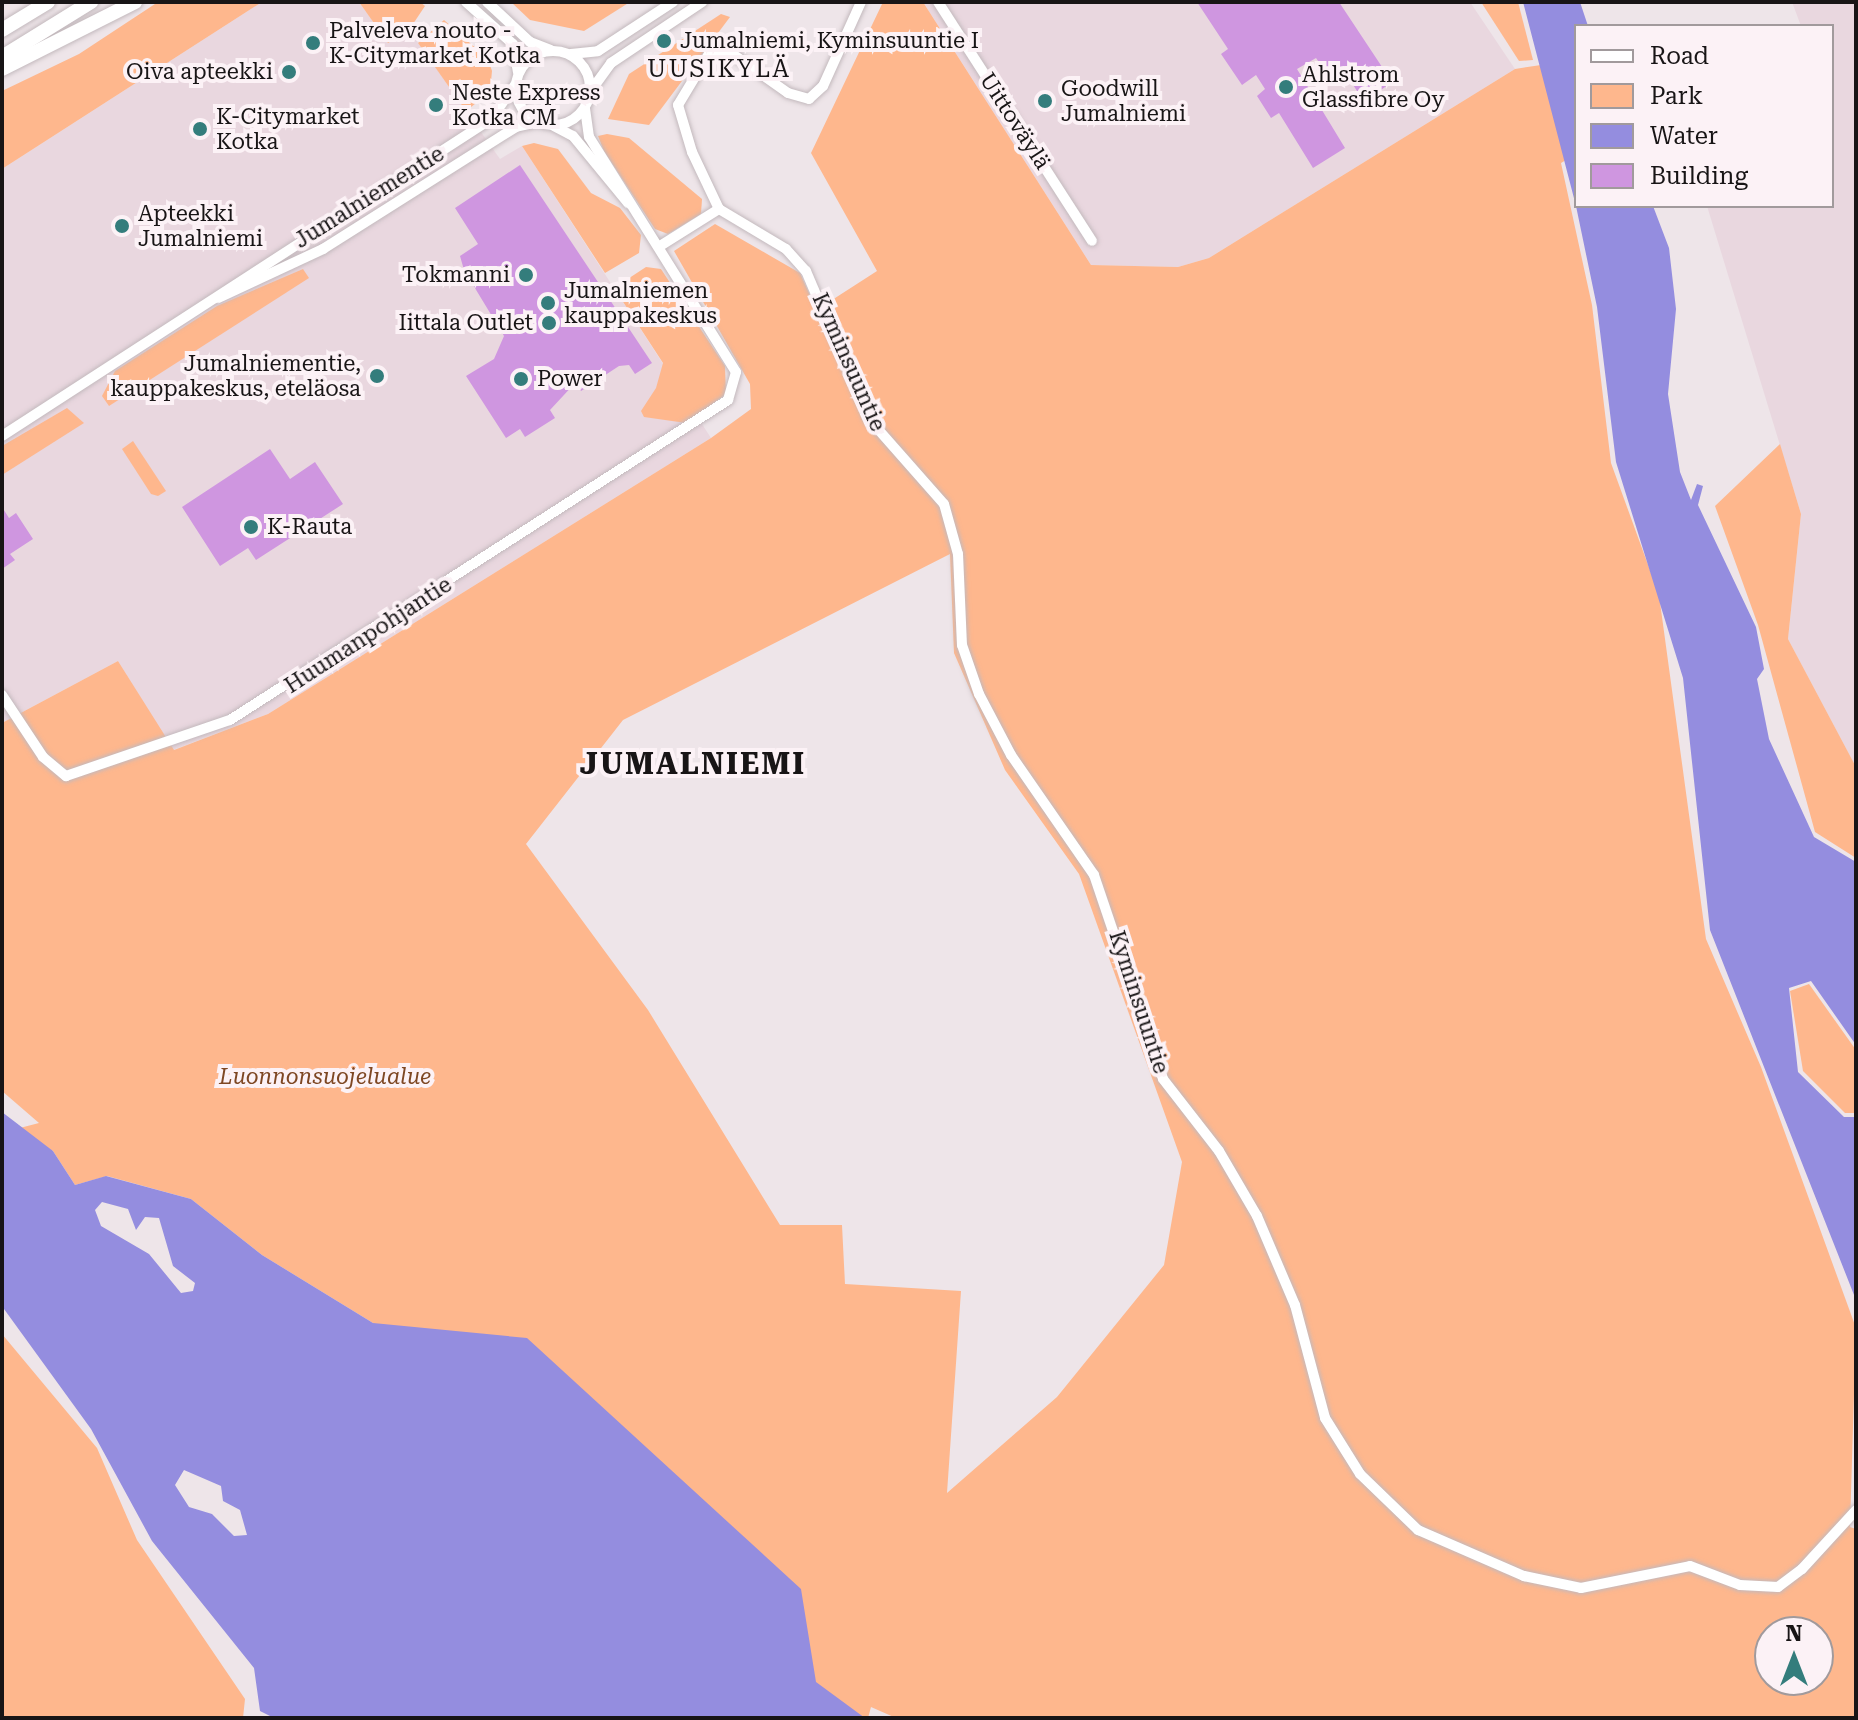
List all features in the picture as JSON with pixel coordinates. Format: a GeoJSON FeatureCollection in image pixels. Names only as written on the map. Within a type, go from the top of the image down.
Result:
{"type":"FeatureCollection","features":[{"type":"Feature","properties":{"kind":"highway"},"geometry":{"type":"LineString","coordinates":[[2,21],[29,2]]}},
{"type":"Feature","properties":{"kind":"highway"},"geometry":{"type":"LineString","coordinates":[[2,30],[48,2]]}},
{"type":"Feature","properties":{"kind":"highway"},"geometry":{"type":"LineString","coordinates":[[2,57],[91,2]]}},
{"type":"Feature","properties":{"kind":"highway"},"geometry":{"type":"LineString","coordinates":[[2,69],[135,2]]}},
{"type":"Feature","properties":{"kind":"street"},"geometry":{"type":"LineString","coordinates":[[466,2],[513,44],[519,105],[538,122],[573,136],[638,212]]}},
{"type":"Feature","properties":{"kind":"street"},"geometry":{"type":"LineString","coordinates":[[487,2],[530,42],[559,51],[584,66],[590,94]]}},
{"type":"Feature","properties":{"kind":"street"},"geometry":{"type":"LineString","coordinates":[[518,72],[529,58],[559,51],[598,51],[673,2]]}},
{"type":"Feature","properties":{"kind":"street"},"geometry":{"type":"LineString","coordinates":[[702,2],[611,63],[590,94],[585,108],[589,137],[660,246],[719,209],[678,105],[710,52],[727,50],[788,93],[809,99],[823,86],[861,2]]}},
{"type":"Feature","properties":{"kind":"street","name":"Uittoväylä"},"geometry":{"type":"LineString","coordinates":[[938,2],[1092,241]]}},
{"type":"Feature","properties":{"kind":"street","name":"Jumalniementie"},"geometry":{"type":"LineString","coordinates":[[2,436],[491,119],[515,85]]}},
{"type":"Feature","properties":{"kind":"street"},"geometry":{"type":"LineString","coordinates":[[550,125],[585,108]]}},
{"type":"Feature","properties":{"kind":"street","name":"Jumalniementie"},"geometry":{"type":"LineString","coordinates":[[212,300],[323,249],[516,127],[538,122]]}},
{"type":"Feature","properties":{"kind":"street","name":"Kyminsuuntie"},"geometry":{"type":"LineString","coordinates":[[719,209],[786,249],[806,271],[869,419],[944,504],[958,554],[962,645],[979,694],[1011,755],[1094,875],[1163,1079],[1239,1181],[1295,1305],[1325,1418],[1384,1502],[1418,1530],[1510,1570],[1581,1588],[1690,1566],[1740,1585],[1778,1587],[1802,1569],[1856,1510]]}},
{"type":"Feature","properties":{"kind":"street","name":"Huumanpohjantie"},"geometry":{"type":"LineString","coordinates":[[2,695],[43,757],[66,776],[230,720],[704,417],[734,391],[730,362],[660,246]]}},
{"type":"Feature","properties":{"kind":"shaded area"},"geometry":{"type":"Polygon","coordinates":[[[262,2],[359,2],[388,43],[409,30],[500,159],[522,146],[711,438],[268,714],[173,750],[118,661],[2,723],[2,169],[262,2]]]}},
{"type":"Feature","properties":{"kind":"shaded area"},"geometry":{"type":"Polygon","coordinates":[[[923,2],[1470,2],[1515,69],[1209,258],[1178,267],[1091,265],[923,2]]]}},
{"type":"Feature","properties":{"kind":"shaded area"},"geometry":{"type":"Polygon","coordinates":[[[1792,2],[1856,2],[1856,767],[1788,639],[1801,514],[1708,208],[1834,208],[1834,24],[1800,24],[1792,2]]]}},
{"type":"Feature","properties":{"kind":"green space"},"geometry":{"type":"Polygon","coordinates":[[[158,2],[262,2],[2,169],[2,91],[79,54],[158,2]]]}},
{"type":"Feature","properties":{"kind":"green space"},"geometry":{"type":"Polygon","coordinates":[[[359,2],[420,2],[425,6],[409,30],[388,43],[359,2]]]}},
{"type":"Feature","properties":{"kind":"green space"},"geometry":{"type":"Polygon","coordinates":[[[511,2],[630,2],[584,31],[530,20],[511,2]]]}},
{"type":"Feature","properties":{"kind":"green space","name":"Luonnonsuojelualue"},"geometry":{"type":"Polygon","coordinates":[[[883,2],[923,2],[1091,265],[1178,267],[1209,258],[1515,69],[1541,65],[1566,160],[1561,163],[1592,305],[1611,463],[1659,595],[1706,939],[1761,1067],[1856,1328],[1850,1527],[1856,1529],[1855,1718],[896,1718],[871,1707],[868,1718],[777,1718],[373,1323],[262,1255],[191,1199],[107,1176],[75,1185],[53,1151],[16,1129],[39,1123],[2,1091],[2,723],[118,661],[174,750],[268,714],[711,438],[751,409],[750,384],[674,251],[715,224],[800,273],[830,340],[843,334],[832,300],[877,271],[811,153],[883,2]],[[950,554],[623,720],[526,844],[648,1010],[780,1225],[842,1225],[845,1284],[961,1291],[947,1493],[1057,1397],[1164,1265],[1182,1162],[1079,874],[1005,770],[954,653],[950,554]]]}},
{"type":"Feature","properties":{"kind":"green space"},"geometry":{"type":"Polygon","coordinates":[[[1481,2],[1518,2],[1533,60],[1519,61],[1481,2]]]}},
{"type":"Feature","properties":{"kind":"green space"},"geometry":{"type":"Polygon","coordinates":[[[721,14],[730,17],[649,125],[608,119],[629,74],[721,14]]]}},
{"type":"Feature","properties":{"kind":"green space"},"geometry":{"type":"Polygon","coordinates":[[[444,20],[488,59],[492,71],[490,92],[466,111],[418,43],[444,20]]]}},
{"type":"Feature","properties":{"kind":"green space"},"geometry":{"type":"Polygon","coordinates":[[[607,134],[629,138],[702,199],[701,214],[668,234],[655,229],[604,151],[598,136],[607,134]]]}},
{"type":"Feature","properties":{"kind":"green space"},"geometry":{"type":"Polygon","coordinates":[[[534,143],[558,149],[591,193],[620,208],[641,235],[639,253],[605,273],[522,146],[534,143]]]}},
{"type":"Feature","properties":{"kind":"green space"},"geometry":{"type":"Polygon","coordinates":[[[646,267],[661,269],[725,366],[726,394],[686,423],[644,417],[641,411],[656,388],[663,363],[614,288],[646,267]]]}},
{"type":"Feature","properties":{"kind":"green space"},"geometry":{"type":"Polygon","coordinates":[[[303,269],[309,278],[109,406],[102,396],[115,371],[217,306],[303,269]]]}},
{"type":"Feature","properties":{"kind":"green space"},"geometry":{"type":"Polygon","coordinates":[[[67,408],[84,423],[2,475],[2,446],[67,408]]]}},
{"type":"Feature","properties":{"kind":"green space"},"geometry":{"type":"Polygon","coordinates":[[[133,441],[166,491],[158,496],[151,494],[122,449],[133,441]]]}},
{"type":"Feature","properties":{"kind":"green space"},"geometry":{"type":"Polygon","coordinates":[[[1780,444],[1801,514],[1788,639],[1856,767],[1856,858],[1815,832],[1758,625],[1715,506],[1780,444]]]}},
{"type":"Feature","properties":{"kind":"green space"},"geometry":{"type":"Polygon","coordinates":[[[1809,984],[1856,1050],[1856,1113],[1845,1113],[1803,1071],[1790,991],[1809,984]]]}},
{"type":"Feature","properties":{"kind":"green space"},"geometry":{"type":"Polygon","coordinates":[[[2,1334],[97,1448],[137,1540],[245,1699],[243,1718],[2,1718],[2,1334]]]}},
{"type":"Feature","properties":{"kind":"water"},"geometry":{"type":"Polygon","coordinates":[[[1523,2],[1580,2],[1587,24],[1574,24],[1574,198],[1523,2]]]}},
{"type":"Feature","properties":{"kind":"water"},"geometry":{"type":"Polygon","coordinates":[[[1576,208],[1654,208],[1669,248],[1676,309],[1668,394],[1680,472],[1691,500],[1697,484],[1703,486],[1698,505],[1756,627],[1764,669],[1757,679],[1769,739],[1814,837],[1856,862],[1856,1045],[1811,981],[1789,988],[1798,1072],[1844,1117],[1856,1117],[1856,1300],[1710,930],[1683,678],[1616,462],[1597,307],[1576,208]]]}},
{"type":"Feature","properties":{"kind":"water"},"geometry":{"type":"Polygon","coordinates":[[[2,1112],[53,1151],[75,1185],[106,1176],[191,1199],[262,1255],[373,1323],[527,1338],[801,1589],[816,1682],[865,1718],[274,1718],[260,1711],[254,1668],[152,1541],[91,1429],[4,1309],[2,1112]],[[102,1202],[95,1210],[101,1226],[149,1254],[181,1293],[193,1291],[195,1283],[173,1266],[159,1218],[145,1217],[136,1230],[128,1209],[102,1202]],[[184,1470],[175,1485],[189,1507],[212,1514],[234,1536],[247,1535],[240,1510],[223,1501],[221,1486],[184,1470]]]}},
{"type":"Feature","properties":{"kind":"building","name":"Ahlstrom Glassfibre Oy"},"geometry":{"type":"Polygon","coordinates":[[[1197,2],[1339,2],[1392,82],[1364,102],[1343,69],[1330,78],[1316,58],[1297,69],[1345,148],[1313,168],[1279,113],[1271,118],[1257,96],[1265,89],[1256,75],[1242,85],[1221,54],[1228,49],[1197,2]]]}},
{"type":"Feature","properties":{"kind":"building","name":"Jumalniemen kauppakeskus"},"geometry":{"type":"Polygon","coordinates":[[[520,165],[652,363],[635,374],[629,365],[619,366],[581,391],[576,382],[550,410],[555,418],[525,437],[520,429],[506,438],[466,376],[494,359],[504,336],[464,270],[460,256],[478,244],[455,208],[520,165]]]}},
{"type":"Feature","properties":{"kind":"building","name":"K-Rauta"},"geometry":{"type":"Polygon","coordinates":[[[270,449],[290,479],[315,462],[343,504],[256,560],[248,548],[220,566],[182,507],[270,449]]]}},
{"type":"Feature","properties":{"kind":"building"},"geometry":{"type":"Polygon","coordinates":[[[2,507],[9,518],[16,513],[33,539],[10,554],[15,560],[2,569],[2,507]]]}},
{"type":"Feature","properties":{"kind":"place","name":"Jumalniemi, Kyminsuuntie I"},"geometry":{"type":"Point","coordinates":[664,41]}},
{"type":"Feature","properties":{"kind":"place","name":"Palveleva nouto - K-Citymarket Kotka"},"geometry":{"type":"Point","coordinates":[313,43]}},
{"type":"Feature","properties":{"kind":"place","name":"Oiva apteekki"},"geometry":{"type":"Point","coordinates":[289,72]}},
{"type":"Feature","properties":{"kind":"place","name":"Ahlstrom Glassfibre Oy"},"geometry":{"type":"Point","coordinates":[1286,87]}},
{"type":"Feature","properties":{"kind":"place","name":"Goodwill Jumalniemi"},"geometry":{"type":"Point","coordinates":[1045,101]}},
{"type":"Feature","properties":{"kind":"place","name":"Neste Express Kotka CM"},"geometry":{"type":"Point","coordinates":[436,105]}},
{"type":"Feature","properties":{"kind":"place","name":"K-Citymarket Kotka"},"geometry":{"type":"Point","coordinates":[200,129]}},
{"type":"Feature","properties":{"kind":"place","name":"Apteekki Jumalniemi"},"geometry":{"type":"Point","coordinates":[122,226]}},
{"type":"Feature","properties":{"kind":"place","name":"Tokmanni"},"geometry":{"type":"Point","coordinates":[526,275]}},
{"type":"Feature","properties":{"kind":"place","name":"Jumalniemen kauppakeskus"},"geometry":{"type":"Point","coordinates":[548,303]}},
{"type":"Feature","properties":{"kind":"place","name":"Iittala Outlet"},"geometry":{"type":"Point","coordinates":[549,323]}},
{"type":"Feature","properties":{"kind":"place","name":"Jumalniementie, kauppakeskus, eteläosa"},"geometry":{"type":"Point","coordinates":[377,376]}},
{"type":"Feature","properties":{"kind":"place","name":"Power"},"geometry":{"type":"Point","coordinates":[521,379]}},
{"type":"Feature","properties":{"kind":"place","name":"K-Rauta"},"geometry":{"type":"Point","coordinates":[251,527]}},
{"type":"Feature","properties":{"kind":"district","name":"UUSIKYLÄ"},"geometry":{"type":"Point","coordinates":[719,70]}},
{"type":"Feature","properties":{"kind":"district","name":"JUMALNIEMI"},"geometry":{"type":"Point","coordinates":[693,764]}}]}
